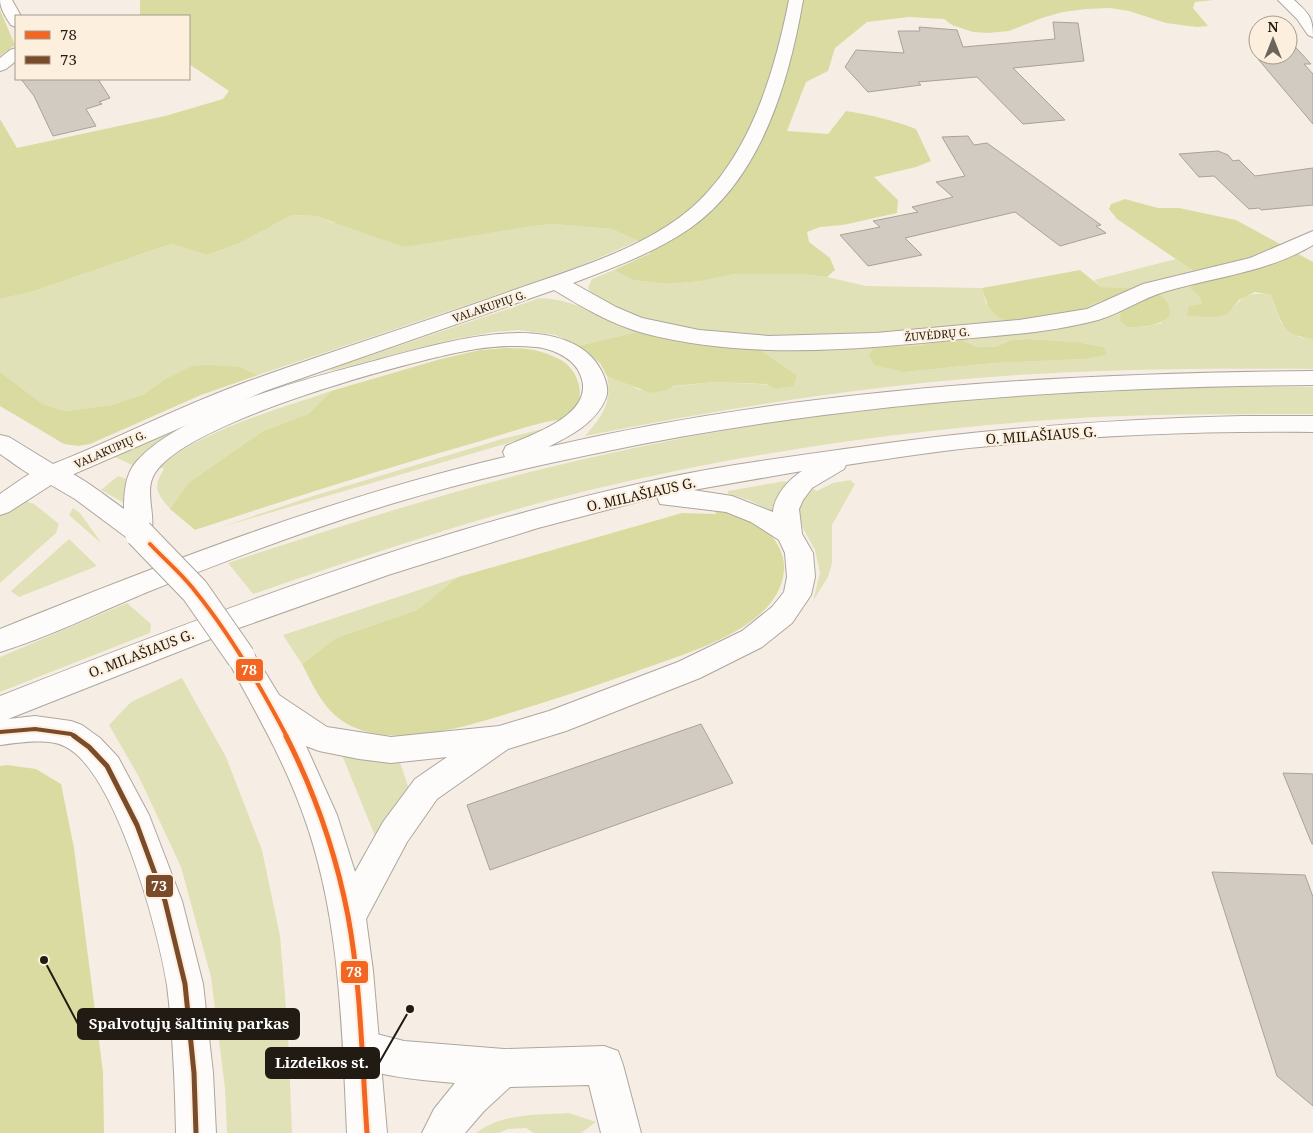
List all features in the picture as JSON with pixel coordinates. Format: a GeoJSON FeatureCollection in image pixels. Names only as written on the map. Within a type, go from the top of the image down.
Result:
{"type":"FeatureCollection","features":[{"type":"Feature","properties":{"kind":"main road"},"geometry":{"type":"LineString","coordinates":[[5,0],[15,20]]}},
{"type":"Feature","properties":{"kind":"main road","name":"VALAKUPIŲ G."},"geometry":{"type":"LineString","coordinates":[[0,506],[32,484],[52,474],[100,455],[208,404],[556,283],[650,245],[706,205],[731,177],[752,141],[775,82],[789,43],[796,0]]}},
{"type":"Feature","properties":{"kind":"main road"},"geometry":{"type":"LineString","coordinates":[[1285,0],[1302,16],[1313,32]]}},
{"type":"Feature","properties":{"kind":"main road"},"geometry":{"type":"LineString","coordinates":[[0,66],[15,54]]}},
{"type":"Feature","properties":{"kind":"main road","name":"ŽUVĖDRŲ G."},"geometry":{"type":"LineString","coordinates":[[556,283],[612,316],[662,331],[710,339],[757,342],[898,338],[1056,323],[1095,314],[1142,290],[1265,261],[1313,236]]}},
{"type":"Feature","properties":{"kind":"main road"},"geometry":{"type":"LineString","coordinates":[[241,410],[324,382],[390,363],[479,342],[545,341],[567,350],[583,360],[593,373],[597,388],[593,404],[574,423],[478,471]]}},
{"type":"Feature","properties":{"kind":"main road"},"geometry":{"type":"LineString","coordinates":[[139,533],[138,488],[144,470],[162,450],[241,410],[325,362]]}},
{"type":"Feature","properties":{"kind":"main road"},"geometry":{"type":"LineString","coordinates":[[0,641],[114,594],[240,546],[362,504],[478,471],[603,443],[730,419],[861,401],[962,390],[1044,384],[1164,379],[1313,378]]}},
{"type":"Feature","properties":{"kind":"main road","name":"O. MILAŠIAUS G."},"geometry":{"type":"LineString","coordinates":[[0,709],[168,642],[352,576],[612,499],[764,468],[941,443],[1032,434],[1178,426],[1313,424]]}},
{"type":"Feature","properties":{"kind":"main road"},"geometry":{"type":"LineString","coordinates":[[0,443],[84,493],[139,533],[195,591],[270,704],[299,761],[336,863],[348,918],[367,1133]]}},
{"type":"Feature","properties":{"kind":"main road"},"geometry":{"type":"LineString","coordinates":[[270,704],[319,738],[358,746],[391,750],[499,740],[555,722],[717,658],[752,639],[782,615],[797,595],[801,576],[799,553],[789,534],[786,508],[791,496],[803,482],[847,457]]}},
{"type":"Feature","properties":{"kind":"main road"},"geometry":{"type":"LineString","coordinates":[[612,499],[714,499],[745,508],[770,520],[789,534]]}},
{"type":"Feature","properties":{"kind":"main road"},"geometry":{"type":"LineString","coordinates":[[0,732],[34,729],[71,734],[77,738],[89,747],[107,766],[137,825],[165,901],[185,984],[194,1073],[196,1133]]}},
{"type":"Feature","properties":{"kind":"main road"},"geometry":{"type":"LineString","coordinates":[[348,918],[395,832],[426,789],[499,740]]}},
{"type":"Feature","properties":{"kind":"main road"},"geometry":{"type":"LineString","coordinates":[[360,1048],[404,1060],[504,1068],[604,1065],[621,1133]]}},
{"type":"Feature","properties":{"kind":"main road"},"geometry":{"type":"LineString","coordinates":[[442,1133],[452,1117],[482,1084],[504,1068]]}},
{"type":"Feature","properties":{"kind":"green space"},"geometry":{"type":"Polygon","coordinates":[[[140,0],[1214,0],[1195,2],[1193,8],[1208,26],[1197,27],[1166,23],[1129,11],[1110,8],[1063,12],[1009,31],[988,33],[973,32],[952,25],[944,19],[909,17],[867,22],[835,48],[828,71],[806,82],[787,131],[828,134],[846,111],[864,114],[916,129],[931,161],[916,167],[874,177],[898,200],[897,213],[843,225],[820,227],[807,232],[809,242],[830,258],[835,270],[827,277],[800,274],[735,274],[701,281],[669,284],[633,280],[614,270],[651,253],[638,241],[612,229],[553,224],[404,247],[316,216],[292,215],[240,243],[207,255],[171,244],[31,292],[0,299],[0,119],[17,148],[165,116],[223,99],[229,91],[190,65],[190,15],[140,15],[140,0]]]}},
{"type":"Feature","properties":{"kind":"green space"},"geometry":{"type":"Polygon","coordinates":[[[0,10],[15,45],[0,56],[0,10]]]}},
{"type":"Feature","properties":{"kind":"green space"},"geometry":{"type":"Polygon","coordinates":[[[1125,199],[1158,208],[1179,208],[1236,220],[1313,262],[1313,339],[1302,337],[1288,330],[1280,320],[1271,295],[1255,292],[1239,300],[1228,314],[1216,317],[1187,316],[1189,306],[1202,304],[1199,296],[1190,288],[1201,276],[1117,219],[1109,209],[1111,204],[1125,199]]]}},
{"type":"Feature","properties":{"kind":"green space"},"geometry":{"type":"Polygon","coordinates":[[[292,215],[316,216],[334,223],[525,227],[553,224],[612,229],[638,241],[568,271],[258,375],[240,367],[164,380],[144,394],[112,405],[66,411],[43,404],[0,372],[0,299],[31,292],[171,244],[207,255],[240,243],[292,215]]]}},
{"type":"Feature","properties":{"kind":"green space"},"geometry":{"type":"Polygon","coordinates":[[[1176,259],[1201,276],[1199,296],[1202,304],[1228,314],[1246,296],[1256,294],[1271,295],[1281,323],[1299,337],[1313,339],[1313,369],[1122,370],[1027,374],[932,382],[758,405],[585,436],[601,416],[607,402],[607,376],[619,379],[640,390],[716,382],[794,386],[797,375],[760,350],[759,338],[651,324],[594,297],[588,288],[592,279],[614,270],[633,280],[669,284],[701,281],[735,274],[800,274],[827,277],[866,286],[982,288],[986,303],[1084,309],[1090,303],[1115,299],[1121,309],[1127,327],[1143,327],[1162,323],[1135,288],[1101,287],[1094,280],[1176,259]],[[938,339],[919,346],[886,345],[904,372],[994,363],[1086,359],[1107,355],[1104,347],[1077,342],[1029,339],[1011,340],[995,347],[977,347],[960,339],[938,339]]]}},
{"type":"Feature","properties":{"kind":"green space"},"geometry":{"type":"Polygon","coordinates":[[[1080,270],[1101,287],[1135,288],[1162,296],[1168,303],[1170,315],[1156,324],[1127,327],[1120,320],[1121,309],[1115,300],[1107,300],[1095,302],[1078,312],[1057,319],[1010,321],[996,315],[986,300],[982,288],[1080,270]]]}},
{"type":"Feature","properties":{"kind":"green space"},"geometry":{"type":"Polygon","coordinates":[[[540,298],[553,299],[577,306],[636,332],[578,346],[556,335],[518,330],[493,332],[446,341],[330,371],[333,368],[540,298]]]}},
{"type":"Feature","properties":{"kind":"green space"},"geometry":{"type":"Polygon","coordinates":[[[636,332],[679,342],[760,350],[797,375],[794,386],[775,389],[767,384],[716,382],[673,386],[667,390],[651,393],[607,376],[600,363],[578,346],[636,332]]]}},
{"type":"Feature","properties":{"kind":"green space"},"geometry":{"type":"Polygon","coordinates":[[[938,339],[960,339],[977,347],[995,347],[1011,340],[1029,339],[1077,342],[1104,347],[1107,355],[1086,359],[994,363],[904,372],[874,365],[869,355],[874,347],[915,346],[938,339]]]}},
{"type":"Feature","properties":{"kind":"green space"},"geometry":{"type":"Polygon","coordinates":[[[529,349],[541,352],[568,365],[577,379],[579,387],[580,396],[574,411],[562,419],[530,426],[411,461],[195,530],[170,509],[188,483],[263,431],[308,414],[331,391],[441,359],[480,350],[529,349]]]}},
{"type":"Feature","properties":{"kind":"green space"},"geometry":{"type":"Polygon","coordinates":[[[192,366],[240,367],[258,375],[201,395],[90,444],[78,446],[64,444],[0,406],[0,372],[43,404],[66,411],[112,405],[144,394],[164,380],[192,366]]]}},
{"type":"Feature","properties":{"kind":"green space"},"geometry":{"type":"Polygon","coordinates":[[[1216,386],[1313,387],[1313,414],[1096,417],[973,426],[850,441],[727,461],[562,497],[429,536],[253,594],[228,563],[455,492],[593,457],[703,434],[815,416],[927,402],[1061,392],[1216,386]]]}},
{"type":"Feature","properties":{"kind":"green space"},"geometry":{"type":"Polygon","coordinates":[[[331,391],[308,414],[263,431],[188,483],[170,509],[162,499],[157,486],[164,469],[159,467],[177,454],[219,431],[241,422],[331,391]]]}},
{"type":"Feature","properties":{"kind":"green space"},"geometry":{"type":"Polygon","coordinates":[[[209,412],[134,466],[115,457],[209,412]]]}},
{"type":"Feature","properties":{"kind":"green space"},"geometry":{"type":"Polygon","coordinates":[[[558,425],[542,433],[218,528],[313,496],[502,439],[558,425]]]}},
{"type":"Feature","properties":{"kind":"green space"},"geometry":{"type":"Polygon","coordinates":[[[118,476],[126,479],[124,491],[126,504],[101,490],[118,476]]]}},
{"type":"Feature","properties":{"kind":"green space"},"geometry":{"type":"Polygon","coordinates":[[[850,480],[855,484],[832,525],[832,563],[828,577],[813,601],[820,573],[815,550],[800,523],[798,507],[812,488],[817,491],[833,483],[850,480]]]}},
{"type":"Feature","properties":{"kind":"green space"},"geometry":{"type":"Polygon","coordinates":[[[785,481],[788,484],[775,514],[749,500],[728,494],[728,491],[785,481]]]}},
{"type":"Feature","properties":{"kind":"green space"},"geometry":{"type":"Polygon","coordinates":[[[20,499],[34,504],[59,524],[56,533],[0,583],[0,515],[20,499]]]}},
{"type":"Feature","properties":{"kind":"green space"},"geometry":{"type":"Polygon","coordinates":[[[719,507],[753,521],[764,528],[781,551],[784,571],[778,592],[765,610],[747,625],[701,648],[579,691],[465,726],[423,734],[403,735],[383,735],[364,731],[341,720],[319,696],[302,664],[336,638],[417,610],[458,577],[682,513],[715,514],[719,507]]]}},
{"type":"Feature","properties":{"kind":"green space"},"geometry":{"type":"Polygon","coordinates":[[[73,508],[80,513],[102,544],[69,515],[73,508]]]}},
{"type":"Feature","properties":{"kind":"green space"},"geometry":{"type":"Polygon","coordinates":[[[69,539],[97,566],[19,597],[11,591],[69,539]]]}},
{"type":"Feature","properties":{"kind":"green space"},"geometry":{"type":"Polygon","coordinates":[[[458,577],[417,610],[336,638],[302,664],[283,635],[458,577]]]}},
{"type":"Feature","properties":{"kind":"green space"},"geometry":{"type":"Polygon","coordinates":[[[127,603],[151,624],[150,633],[0,692],[0,657],[127,603]]]}},
{"type":"Feature","properties":{"kind":"green space"},"geometry":{"type":"Polygon","coordinates":[[[182,678],[226,757],[262,850],[280,936],[288,1032],[292,1133],[227,1133],[225,1088],[211,977],[181,867],[139,777],[109,725],[131,702],[182,678]]]}},
{"type":"Feature","properties":{"kind":"green space"},"geometry":{"type":"Polygon","coordinates":[[[342,755],[380,762],[400,762],[409,789],[388,815],[377,841],[342,755]]]}},
{"type":"Feature","properties":{"kind":"green space"},"geometry":{"type":"Polygon","coordinates":[[[7,765],[36,769],[61,784],[74,848],[103,1072],[104,1133],[0,1133],[0,766],[7,765]]]}},
{"type":"Feature","properties":{"kind":"green space"},"geometry":{"type":"Polygon","coordinates":[[[569,1113],[596,1122],[581,1133],[534,1133],[526,1128],[508,1129],[499,1133],[476,1133],[486,1126],[509,1118],[569,1113]]]}},
{"type":"Feature","properties":{"kind":"building"},"geometry":{"type":"Polygon","coordinates":[[[1053,22],[1078,23],[1084,61],[1013,68],[1065,120],[1023,124],[977,77],[918,82],[921,85],[868,92],[845,67],[856,50],[904,53],[898,31],[920,31],[919,27],[957,30],[963,47],[1055,39],[1053,22]]]}},
{"type":"Feature","properties":{"kind":"building"},"geometry":{"type":"Polygon","coordinates":[[[1298,50],[1311,64],[1304,64],[1313,74],[1313,124],[1263,65],[1298,65],[1298,50]]]}},
{"type":"Feature","properties":{"kind":"building"},"geometry":{"type":"Polygon","coordinates":[[[22,80],[99,80],[110,98],[99,102],[102,104],[86,109],[96,126],[53,136],[34,96],[22,80]]]}},
{"type":"Feature","properties":{"kind":"building"},"geometry":{"type":"Polygon","coordinates":[[[968,136],[974,145],[987,143],[1101,225],[1096,226],[1106,233],[1060,246],[1015,212],[905,238],[922,255],[868,266],[840,235],[880,227],[873,221],[918,212],[912,207],[953,197],[936,182],[965,176],[942,137],[968,136]]]}},
{"type":"Feature","properties":{"kind":"building"},"geometry":{"type":"Polygon","coordinates":[[[1218,151],[1228,155],[1233,161],[1239,160],[1255,176],[1313,168],[1313,205],[1261,210],[1259,208],[1249,209],[1214,176],[1199,177],[1179,154],[1218,151]]]}},
{"type":"Feature","properties":{"kind":"building"},"geometry":{"type":"Polygon","coordinates":[[[701,724],[733,783],[490,870],[467,805],[701,724]]]}},
{"type":"Feature","properties":{"kind":"building"},"geometry":{"type":"Polygon","coordinates":[[[1283,773],[1313,774],[1313,844],[1312,844],[1283,773]]]}},
{"type":"Feature","properties":{"kind":"building"},"geometry":{"type":"Polygon","coordinates":[[[1212,872],[1305,875],[1313,897],[1313,1106],[1277,1076],[1212,872]]]}},
{"type":"Feature","properties":{"kind":"transit line","name":"78"},"geometry":{"type":"LineString","coordinates":[[150,544],[195,591],[241,657],[270,704],[299,761],[320,815],[336,863],[348,918],[356,985],[367,1133]]}},
{"type":"Feature","properties":{"kind":"transit line","name":"73"},"geometry":{"type":"LineString","coordinates":[[0,732],[35,729],[71,734],[89,747],[107,766],[137,825],[165,901],[185,984],[194,1073],[196,1133]]}},
{"type":"Feature","properties":{"kind":"place","name":"Spalvotųjų šaltinių parkas"},"geometry":{"type":"Point","coordinates":[44,960]}},
{"type":"Feature","properties":{"kind":"place","name":"Lizdeikos st."},"geometry":{"type":"Point","coordinates":[410,1009]}}]}
